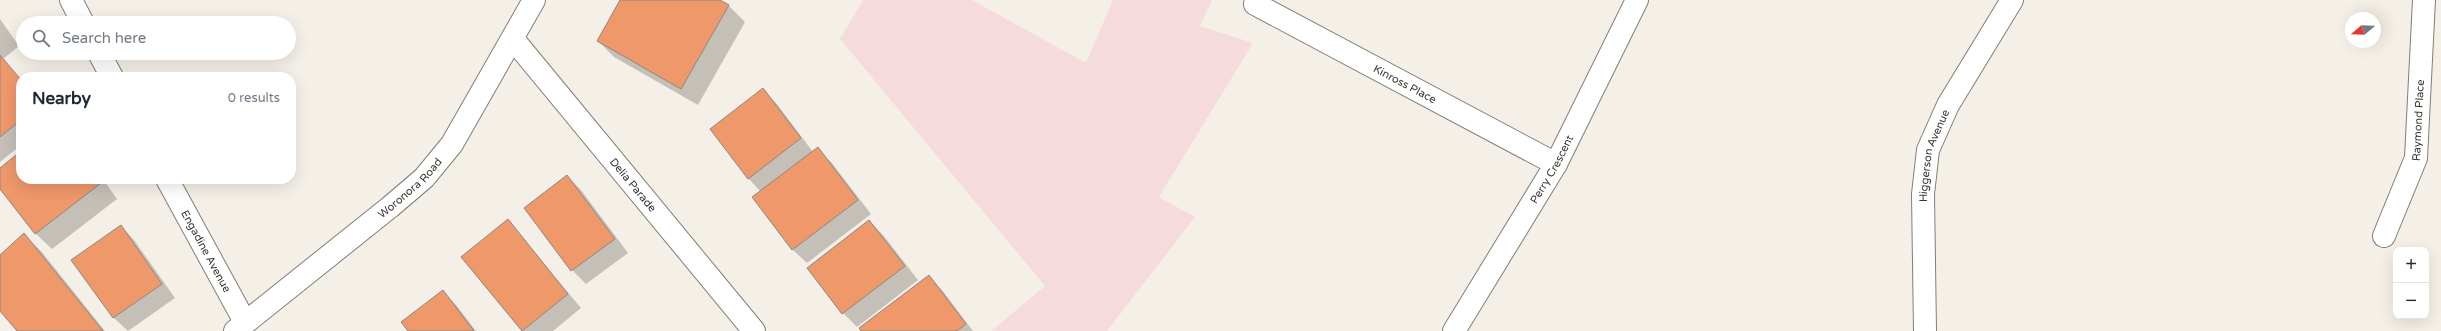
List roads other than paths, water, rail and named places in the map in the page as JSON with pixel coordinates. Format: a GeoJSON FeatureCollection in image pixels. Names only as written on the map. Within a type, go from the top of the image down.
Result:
{"type":"FeatureCollection","features":[{"type":"Feature","properties":{"kind":"street"},"geometry":{"type":"LineString","coordinates":[[70,0],[79,16]]}},
{"type":"Feature","properties":{"kind":"street","name":"Woronora Road"},"geometry":{"type":"LineString","coordinates":[[240,327],[424,178],[452,144],[534,0]]}},
{"type":"Feature","properties":{"kind":"street","name":"Perry Crescent"},"geometry":{"type":"LineString","coordinates":[[1454,331],[1556,164],[1637,0]]}},
{"type":"Feature","properties":{"kind":"street","name":"Higgerson Avenue"},"geometry":{"type":"LineString","coordinates":[[1925,331],[1922,228],[1923,194],[1928,150],[1948,105],[2012,0]]}},
{"type":"Feature","properties":{"kind":"street","name":"Raymond Place"},"geometry":{"type":"LineString","coordinates":[[2384,236],[2416,158],[2424,0]]}},
{"type":"Feature","properties":{"kind":"street","name":"Kinross Place"},"geometry":{"type":"LineString","coordinates":[[1255,4],[1556,164]]}},
{"type":"Feature","properties":{"kind":"street","name":"Delia Parade"},"geometry":{"type":"LineString","coordinates":[[513,39],[754,331]]}},
{"type":"Feature","properties":{"kind":"street"},"geometry":{"type":"LineString","coordinates":[[103,60],[109,72]]}},
{"type":"Feature","properties":{"kind":"street","name":"Engadine Avenue"},"geometry":{"type":"LineString","coordinates":[[169,184],[240,327]]}}]}
